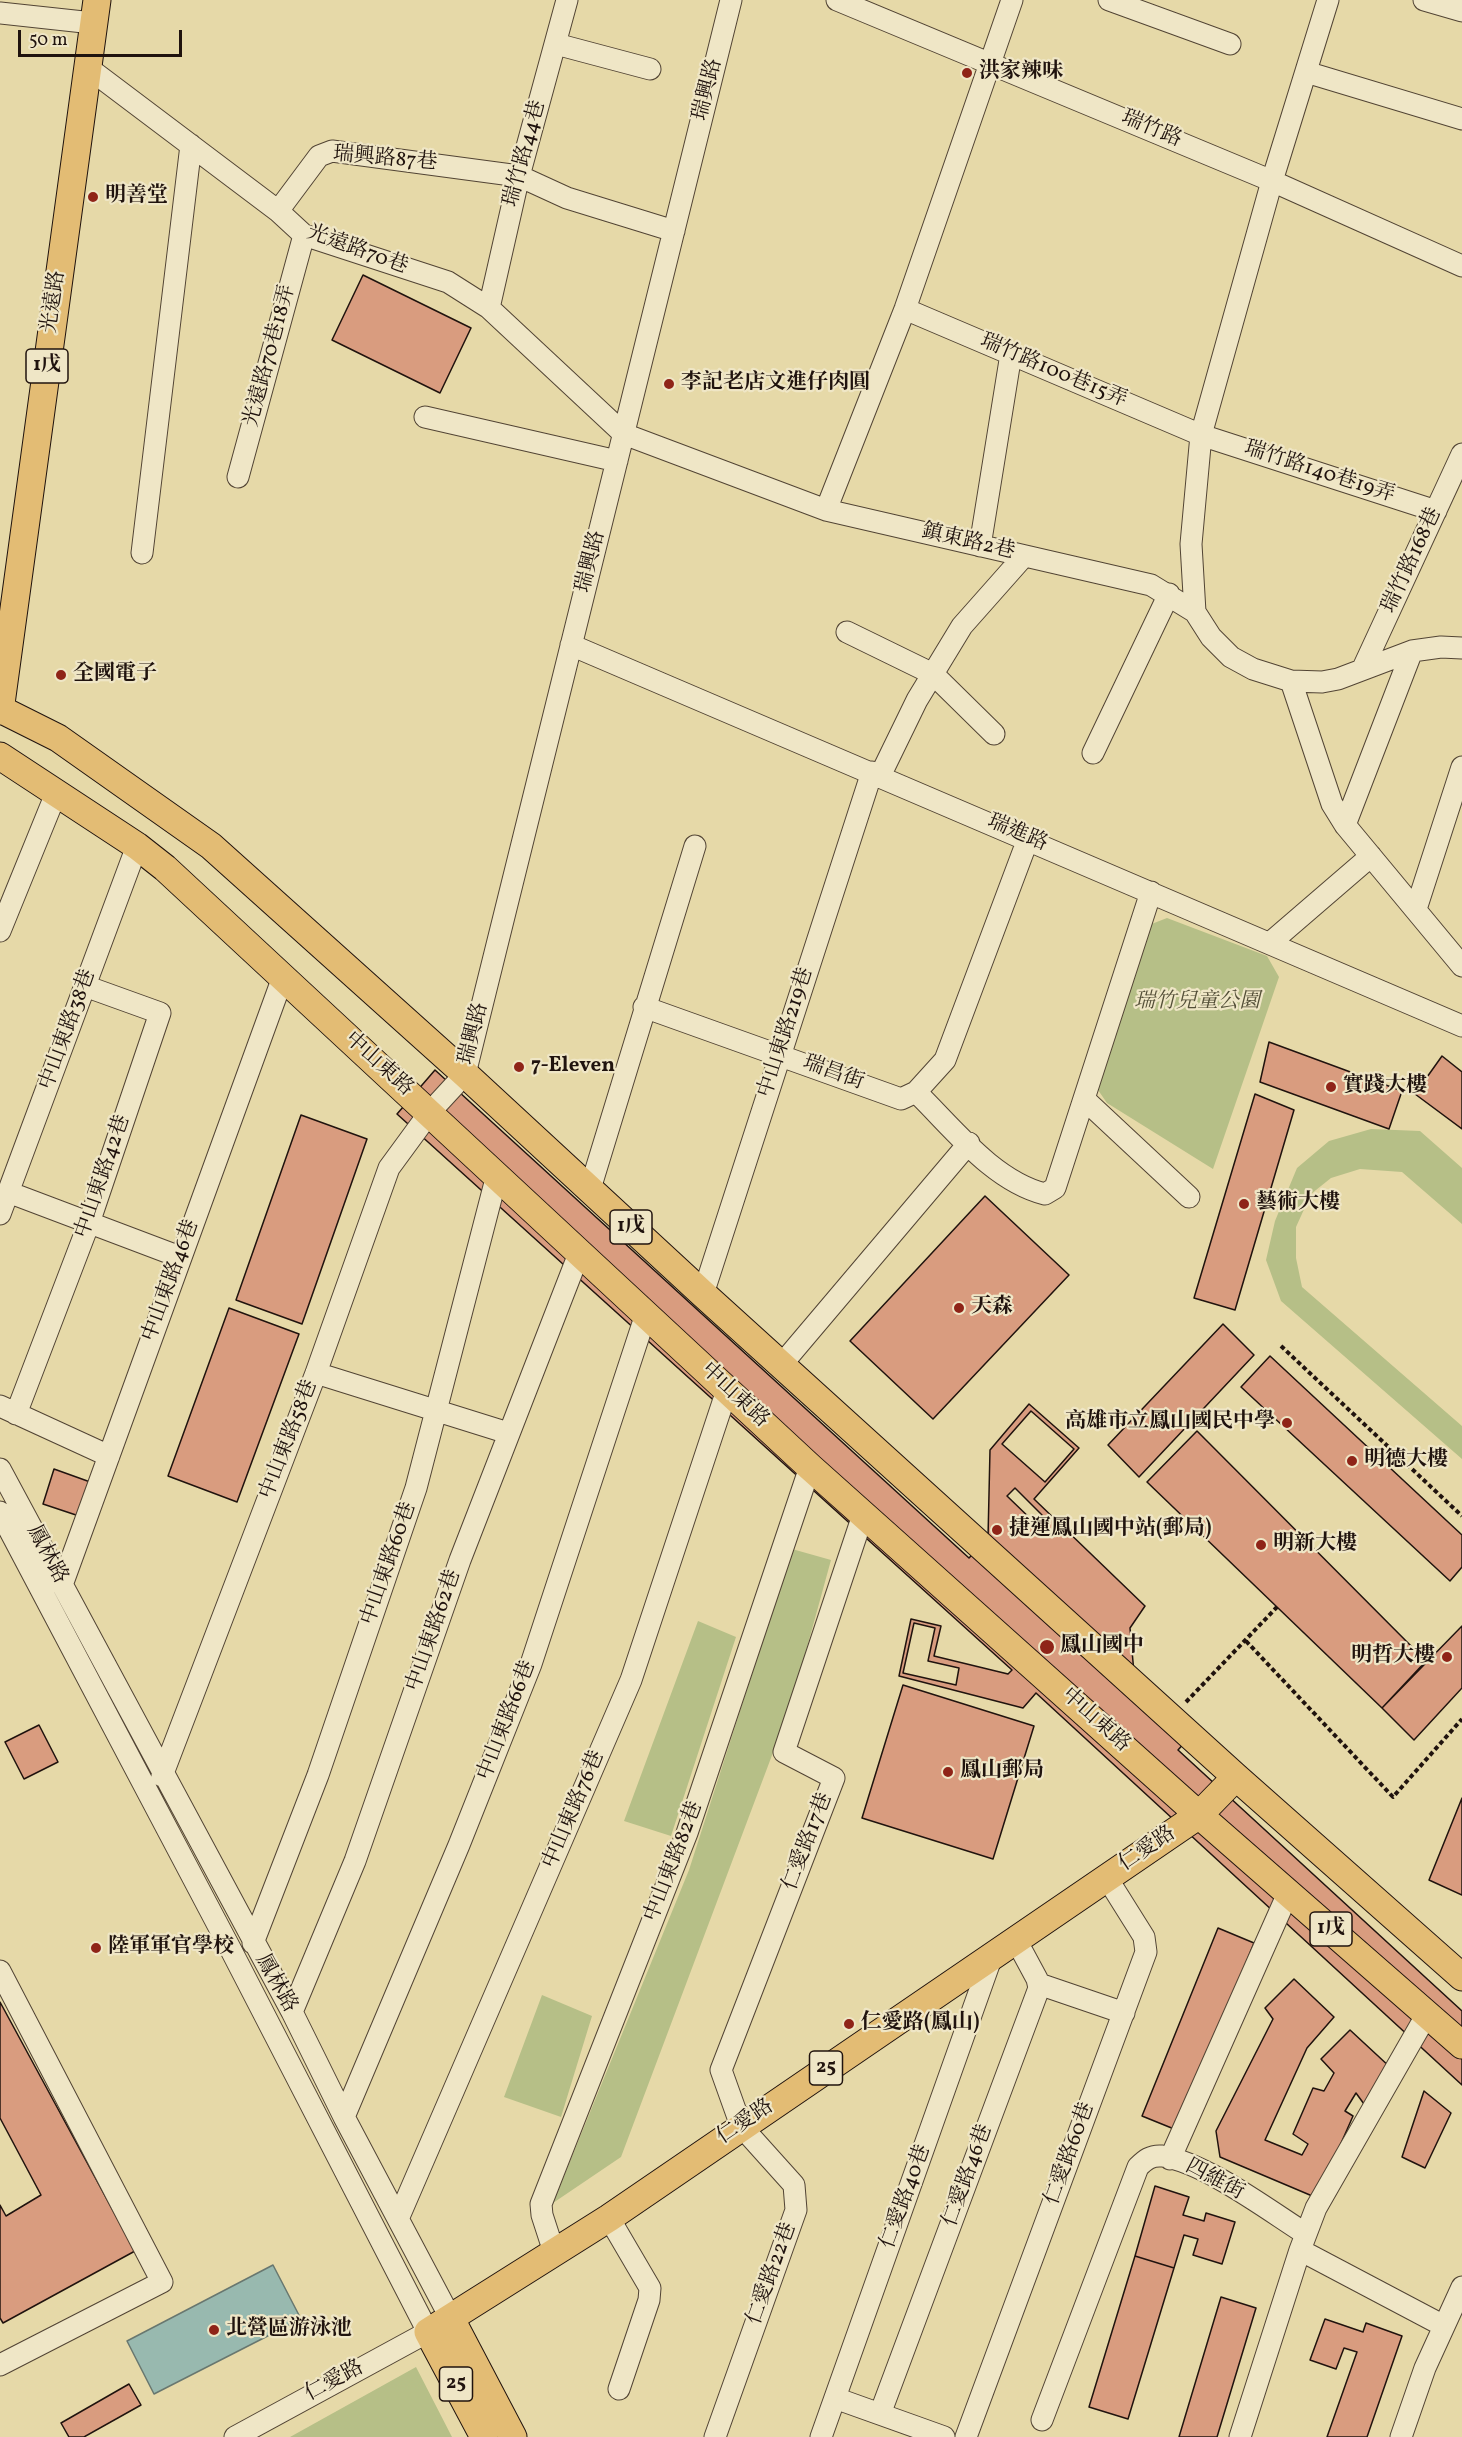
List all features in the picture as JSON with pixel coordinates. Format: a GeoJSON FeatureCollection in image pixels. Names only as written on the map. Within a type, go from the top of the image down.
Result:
{"type":"FeatureCollection","features":[{"type":"Feature","properties":{"kind":"main road","name":"光遠路"},"geometry":{"type":"LineString","coordinates":[[0,710],[95,11]]}},
{"type":"Feature","properties":{"kind":"main road","name":"1戊"},"geometry":{"type":"LineString","coordinates":[[0,710],[58,738],[211,846],[465,1074],[703,1294],[1236,1777],[1462,1977]]}},
{"type":"Feature","properties":{"kind":"main road","name":"中山東路"},"geometry":{"type":"LineString","coordinates":[[0,756],[57,791],[165,868],[810,1467],[1199,1815],[1462,2045]]}},
{"type":"Feature","properties":{"kind":"main road","name":"仁愛路"},"geometry":{"type":"LineString","coordinates":[[440,2326],[609,2218],[1199,1815],[1236,1777]]}},
{"type":"Feature","properties":{"kind":"main road","name":"鳳林路"},"geometry":{"type":"LineString","coordinates":[[440,2326],[484,2437]]}},
{"type":"Feature","properties":{"kind":"main road","name":"鳳林路"},"geometry":{"type":"LineString","coordinates":[[440,2326],[513,2437]]}},
{"type":"Feature","properties":{"kind":"street","name":"瑞竹路44巷"},"geometry":{"type":"LineString","coordinates":[[489,308],[519,176],[567,0]]}},
{"type":"Feature","properties":{"kind":"street","name":"瑞興路"},"geometry":{"type":"LineString","coordinates":[[430,1112],[465,1074],[731,0]]}},
{"type":"Feature","properties":{"kind":"street","name":"瑞竹路"},"geometry":{"type":"LineString","coordinates":[[837,0],[1272,181],[1462,266]]}},
{"type":"Feature","properties":{"kind":"street"},"geometry":{"type":"LineString","coordinates":[[826,510],[906,309],[1012,0]]}},
{"type":"Feature","properties":{"kind":"street"},"geometry":{"type":"LineString","coordinates":[[1109,0],[1230,44]]}},
{"type":"Feature","properties":{"kind":"street"},"geometry":{"type":"LineString","coordinates":[[1195,612],[1191,544],[1201,435],[1272,181],[1328,0]]}},
{"type":"Feature","properties":{"kind":"street"},"geometry":{"type":"LineString","coordinates":[[1424,0],[1462,11]]}},
{"type":"Feature","properties":{"kind":"street"},"geometry":{"type":"LineString","coordinates":[[0,13],[95,11]]}},
{"type":"Feature","properties":{"kind":"street"},"geometry":{"type":"LineString","coordinates":[[556,44],[650,69]]}},
{"type":"Feature","properties":{"kind":"street","name":"光遠路70巷"},"geometry":{"type":"LineString","coordinates":[[87,67],[279,211],[304,235],[448,282],[489,308],[624,434]]}},
{"type":"Feature","properties":{"kind":"street"},"geometry":{"type":"LineString","coordinates":[[1306,72],[1462,119]]}},
{"type":"Feature","properties":{"kind":"street"},"geometry":{"type":"LineString","coordinates":[[142,553],[191,145]]}},
{"type":"Feature","properties":{"kind":"street","name":"瑞興路87巷"},"geometry":{"type":"LineString","coordinates":[[279,211],[318,156],[332,150],[519,176],[567,198],[674,231]]}},
{"type":"Feature","properties":{"kind":"street","name":"光遠路70巷18弄"},"geometry":{"type":"LineString","coordinates":[[238,477],[304,235]]}},
{"type":"Feature","properties":{"kind":"street","name":"瑞竹路100巷15弄"},"geometry":{"type":"LineString","coordinates":[[906,309],[1201,435]]}},
{"type":"Feature","properties":{"kind":"street"},"geometry":{"type":"LineString","coordinates":[[980,546],[1011,354]]}},
{"type":"Feature","properties":{"kind":"street"},"geometry":{"type":"LineString","coordinates":[[425,417],[617,461]]}},
{"type":"Feature","properties":{"kind":"street","name":"鎮東路2巷"},"geometry":{"type":"LineString","coordinates":[[624,434],[826,510],[1151,585],[1195,612],[1211,637],[1231,657],[1253,669],[1291,681],[1322,682],[1338,679],[1412,651],[1441,647],[1462,648]]}},
{"type":"Feature","properties":{"kind":"street","name":"瑞竹路140巷19弄"},"geometry":{"type":"LineString","coordinates":[[1201,435],[1436,511]]}},
{"type":"Feature","properties":{"kind":"street","name":"瑞竹路168巷"},"geometry":{"type":"LineString","coordinates":[[1364,668],[1462,454]]}},
{"type":"Feature","properties":{"kind":"street","name":"中山東路219巷"},"geometry":{"type":"LineString","coordinates":[[703,1294],[780,1056],[876,774],[962,626],[1024,556]]}},
{"type":"Feature","properties":{"kind":"street"},"geometry":{"type":"LineString","coordinates":[[1093,753],[1169,594]]}},
{"type":"Feature","properties":{"kind":"street"},"geometry":{"type":"LineString","coordinates":[[847,632],[933,674],[994,734]]}},
{"type":"Feature","properties":{"kind":"street","name":"瑞進路"},"geometry":{"type":"LineString","coordinates":[[571,645],[1462,1026]]}},
{"type":"Feature","properties":{"kind":"street"},"geometry":{"type":"LineString","coordinates":[[1345,825],[1412,651]]}},
{"type":"Feature","properties":{"kind":"street"},"geometry":{"type":"LineString","coordinates":[[1291,681],[1332,804],[1345,825],[1462,966]]}},
{"type":"Feature","properties":{"kind":"street"},"geometry":{"type":"LineString","coordinates":[[1416,909],[1462,767]]}},
{"type":"Feature","properties":{"kind":"street"},"geometry":{"type":"LineString","coordinates":[[0,931],[57,791]]}},
{"type":"Feature","properties":{"kind":"street"},"geometry":{"type":"LineString","coordinates":[[1028,839],[945,1060],[916,1092],[995,1169],[1035,1192],[1045,1194],[1055,1188],[1151,892]]}},
{"type":"Feature","properties":{"kind":"street","name":"中山東路38巷"},"geometry":{"type":"LineString","coordinates":[[0,1214],[137,846]]}},
{"type":"Feature","properties":{"kind":"street"},"geometry":{"type":"LineString","coordinates":[[590,1189],[695,846]]}},
{"type":"Feature","properties":{"kind":"street"},"geometry":{"type":"LineString","coordinates":[[1270,944],[1371,856]]}},
{"type":"Feature","properties":{"kind":"street","name":"中山東路46巷"},"geometry":{"type":"LineString","coordinates":[[62,1586],[283,977]]}},
{"type":"Feature","properties":{"kind":"street","name":"中山東路42巷"},"geometry":{"type":"LineString","coordinates":[[8,1410],[89,1223],[160,1013],[85,986]]}},
{"type":"Feature","properties":{"kind":"street","name":"瑞昌街"},"geometry":{"type":"LineString","coordinates":[[644,1007],[901,1099],[916,1092]]}},
{"type":"Feature","properties":{"kind":"street"},"geometry":{"type":"LineString","coordinates":[[1084,1099],[1189,1197]]}},
{"type":"Feature","properties":{"kind":"street","name":"中山東路58巷"},"geometry":{"type":"LineString","coordinates":[[162,1776],[316,1372],[389,1168],[430,1112]]}},
{"type":"Feature","properties":{"kind":"street"},"geometry":{"type":"LineString","coordinates":[[782,1364],[969,1143]]}},
{"type":"Feature","properties":{"kind":"street","name":"中山東路60巷"},"geometry":{"type":"LineString","coordinates":[[253,1943],[318,1775],[416,1488],[497,1175]]}},
{"type":"Feature","properties":{"kind":"street"},"geometry":{"type":"LineString","coordinates":[[8,1192],[180,1257]]}},
{"type":"Feature","properties":{"kind":"street","name":"中山東路62巷"},"geometry":{"type":"LineString","coordinates":[[292,2012],[355,1861],[460,1560],[579,1251]]}},
{"type":"Feature","properties":{"kind":"street","name":"中山東路66巷"},"geometry":{"type":"LineString","coordinates":[[344,2117],[459,1845],[531,1664],[646,1314]]}},
{"type":"Feature","properties":{"kind":"street"},"geometry":{"type":"LineString","coordinates":[[316,1372],[508,1433]]}},
{"type":"Feature","properties":{"kind":"street","name":"中山東路76巷"},"geometry":{"type":"LineString","coordinates":[[398,2219],[631,1680],[727,1390]]}},
{"type":"Feature","properties":{"kind":"street"},"geometry":{"type":"LineString","coordinates":[[8,1410],[109,1456]]}},
{"type":"Feature","properties":{"kind":"street","name":"中山東路82巷"},"geometry":{"type":"LineString","coordinates":[[554,2252],[542,2215],[542,2204],[687,1833],[810,1467]]}},
{"type":"Feature","properties":{"kind":"street","name":"鳳林路"},"geometry":{"type":"LineString","coordinates":[[0,1469],[162,1776],[292,2012],[398,2219],[440,2326]]}},
{"type":"Feature","properties":{"kind":"street","name":"鳳林路"},"geometry":{"type":"LineString","coordinates":[[0,1512],[226,1940],[440,2326]]}},
{"type":"Feature","properties":{"kind":"street","name":"仁愛路17巷"},"geometry":{"type":"LineString","coordinates":[[741,2126],[721,2070],[834,1778],[784,1752],[863,1515]]}},
{"type":"Feature","properties":{"kind":"street","name":"仁愛路60巷"},"geometry":{"type":"LineString","coordinates":[[966,2437],[1146,1953],[1147,1944],[1107,1878]]}},
{"type":"Feature","properties":{"kind":"street"},"geometry":{"type":"LineString","coordinates":[[1170,2159],[1288,1891]]}},
{"type":"Feature","properties":{"kind":"street"},"geometry":{"type":"LineString","coordinates":[[1016,1940],[1039,1984],[1124,2013]]}},
{"type":"Feature","properties":{"kind":"street","name":"仁愛路40巷"},"geometry":{"type":"LineString","coordinates":[[821,2437],[992,1956]]}},
{"type":"Feature","properties":{"kind":"street"},"geometry":{"type":"LineString","coordinates":[[0,1971],[162,2282],[0,2365]]}},
{"type":"Feature","properties":{"kind":"street","name":"仁愛路46巷"},"geometry":{"type":"LineString","coordinates":[[880,2414],[1039,1984]]}},
{"type":"Feature","properties":{"kind":"street"},"geometry":{"type":"LineString","coordinates":[[1240,2437],[1303,2242],[1317,2208],[1427,2014]]}},
{"type":"Feature","properties":{"kind":"street","name":"仁愛路22巷"},"geometry":{"type":"LineString","coordinates":[[714,2437],[796,2210],[797,2197],[794,2185],[741,2126]]}},
{"type":"Feature","properties":{"kind":"street","name":"四維街"},"geometry":{"type":"LineString","coordinates":[[1042,2420],[1138,2167],[1147,2158],[1160,2156],[1203,2171],[1303,2242],[1442,2325]]}},
{"type":"Feature","properties":{"kind":"street"},"geometry":{"type":"LineString","coordinates":[[609,2218],[650,2288],[650,2300],[619,2389]]}},
{"type":"Feature","properties":{"kind":"street"},"geometry":{"type":"LineString","coordinates":[[1401,2437],[1442,2325],[1462,2287]]}},
{"type":"Feature","properties":{"kind":"street","name":"仁愛路"},"geometry":{"type":"LineString","coordinates":[[235,2437],[440,2326]]}},
{"type":"Feature","properties":{"kind":"street"},"geometry":{"type":"LineString","coordinates":[[835,2398],[938,2436]]}},
{"type":"Feature","properties":{"kind":"path"},"geometry":{"type":"LineString","coordinates":[[1281,1346],[1462,1516]]}},
{"type":"Feature","properties":{"kind":"path"},"geometry":{"type":"LineString","coordinates":[[1171,1718],[1277,1607]]}},
{"type":"Feature","properties":{"kind":"path"},"geometry":{"type":"LineString","coordinates":[[1246,1641],[1393,1797],[1462,1719]]}},
{"type":"Feature","properties":{"kind":"green space","name":"瑞竹兒童公園"},"geometry":{"type":"Polygon","coordinates":[[[1167,918],[1267,956],[1279,977],[1213,1169],[1107,1103],[1098,1090],[1149,925],[1167,918]]]}},
{"type":"Feature","properties":{"kind":"green space"},"geometry":{"type":"Polygon","coordinates":[[[1371,1129],[1420,1131],[1462,1168],[1462,1224],[1402,1172],[1360,1169],[1331,1178],[1311,1194],[1296,1227],[1296,1258],[1302,1287],[1462,1426],[1462,1459],[1281,1301],[1266,1260],[1275,1221],[1297,1168],[1329,1141],[1371,1129]]]}},
{"type":"Feature","properties":{"kind":"green space"},"geometry":{"type":"Polygon","coordinates":[[[792,1549],[831,1560],[792,1702],[621,2157],[553,2203],[689,1870],[792,1549]]]}},
{"type":"Feature","properties":{"kind":"green space"},"geometry":{"type":"Polygon","coordinates":[[[698,1621],[736,1637],[671,1836],[624,1821],[698,1621]]]}},
{"type":"Feature","properties":{"kind":"green space"},"geometry":{"type":"Polygon","coordinates":[[[542,1995],[592,2016],[561,2117],[504,2097],[542,1995]]]}},
{"type":"Feature","properties":{"kind":"green space"},"geometry":{"type":"Polygon","coordinates":[[[416,2367],[452,2437],[290,2437],[416,2367]]]}},
{"type":"Feature","properties":{"kind":"water","name":"北營區游泳池"},"geometry":{"type":"Polygon","coordinates":[[[273,2265],[301,2319],[154,2394],[127,2341],[273,2265]]]}},
{"type":"Feature","properties":{"kind":"building"},"geometry":{"type":"Polygon","coordinates":[[[363,275],[471,328],[440,393],[332,340],[363,275]]]}},
{"type":"Feature","properties":{"kind":"building","name":"實踐大樓"},"geometry":{"type":"Polygon","coordinates":[[[1269,1042],[1402,1091],[1389,1129],[1260,1082],[1269,1042]]]}},
{"type":"Feature","properties":{"kind":"building"},"geometry":{"type":"Polygon","coordinates":[[[1442,1056],[1462,1072],[1462,1129],[1415,1094],[1442,1056]]]}},
{"type":"Feature","properties":{"kind":"building"},"geometry":{"type":"Polygon","coordinates":[[[435,1070],[969,1558],[988,1538],[990,1450],[1029,1404],[1079,1448],[1034,1499],[1145,1606],[1130,1628],[1134,1673],[1195,1731],[1178,1750],[1462,2011],[1462,2085],[1036,1693],[1023,1708],[899,1676],[911,1619],[941,1626],[934,1656],[1008,1674],[1012,1670],[397,1114],[435,1070]]]}},
{"type":"Feature","properties":{"kind":"building","name":"藝術大樓"},"geometry":{"type":"Polygon","coordinates":[[[1255,1094],[1294,1110],[1235,1310],[1194,1298],[1255,1094]]]}},
{"type":"Feature","properties":{"kind":"building"},"geometry":{"type":"Polygon","coordinates":[[[301,1115],[367,1139],[302,1324],[236,1300],[301,1115]]]}},
{"type":"Feature","properties":{"kind":"building","name":"天森"},"geometry":{"type":"Polygon","coordinates":[[[985,1196],[1069,1275],[933,1419],[850,1341],[985,1196]]]}},
{"type":"Feature","properties":{"kind":"building"},"geometry":{"type":"Polygon","coordinates":[[[229,1308],[299,1334],[237,1502],[168,1476],[229,1308]]]}},
{"type":"Feature","properties":{"kind":"building"},"geometry":{"type":"Polygon","coordinates":[[[1223,1324],[1254,1355],[1139,1477],[1108,1445],[1223,1324]]]}},
{"type":"Feature","properties":{"kind":"building","name":"明德大樓"},"geometry":{"type":"Polygon","coordinates":[[[1270,1356],[1462,1535],[1462,1567],[1450,1581],[1241,1387],[1270,1356]]]}},
{"type":"Feature","properties":{"kind":"building"},"geometry":{"type":"Polygon","coordinates":[[[1031,1411],[1074,1449],[1045,1482],[1002,1444],[1031,1411]]]}},
{"type":"Feature","properties":{"kind":"building","name":"明新大樓"},"geometry":{"type":"Polygon","coordinates":[[[1197,1431],[1426,1661],[1382,1708],[1147,1482],[1197,1431]]]}},
{"type":"Feature","properties":{"kind":"building"},"geometry":{"type":"Polygon","coordinates":[[[54,1469],[93,1483],[82,1517],[43,1504],[54,1469]]]}},
{"type":"Feature","properties":{"kind":"building"},"geometry":{"type":"Polygon","coordinates":[[[1015,1488],[1042,1515],[1035,1523],[1007,1496],[1015,1488]]]}},
{"type":"Feature","properties":{"kind":"building"},"geometry":{"type":"Polygon","coordinates":[[[914,1623],[935,1628],[928,1661],[959,1668],[956,1685],[903,1673],[914,1623]]]}},
{"type":"Feature","properties":{"kind":"building","name":"明哲大樓"},"geometry":{"type":"Polygon","coordinates":[[[1462,1626],[1462,1688],[1414,1740],[1382,1708],[1462,1626]]]}},
{"type":"Feature","properties":{"kind":"building","name":"鳳山郵局"},"geometry":{"type":"Polygon","coordinates":[[[903,1685],[1034,1726],[993,1859],[862,1818],[903,1685]]]}},
{"type":"Feature","properties":{"kind":"building"},"geometry":{"type":"Polygon","coordinates":[[[39,1725],[58,1762],[24,1779],[5,1742],[39,1725]]]}},
{"type":"Feature","properties":{"kind":"building"},"geometry":{"type":"Polygon","coordinates":[[[1462,1798],[1462,1895],[1429,1880],[1462,1798]]]}},
{"type":"Feature","properties":{"kind":"building"},"geometry":{"type":"Polygon","coordinates":[[[1218,1928],[1254,1943],[1179,2131],[1142,2116],[1218,1928]]]}},
{"type":"Feature","properties":{"kind":"building"},"geometry":{"type":"Polygon","coordinates":[[[1294,1979],[1334,2017],[1307,2048],[1265,2140],[1302,2155],[1308,2144],[1293,2134],[1313,2088],[1324,2091],[1334,2073],[1321,2059],[1350,2030],[1391,2068],[1364,2104],[1356,2093],[1345,2111],[1353,2116],[1317,2198],[1220,2157],[1216,2131],[1273,2019],[1265,2008],[1294,1979]]]}},
{"type":"Feature","properties":{"kind":"building"},"geometry":{"type":"Polygon","coordinates":[[[0,2002],[135,2251],[3,2323],[0,2318],[0,2205],[6,2216],[41,2195],[0,2118],[0,2002]]]}},
{"type":"Feature","properties":{"kind":"building"},"geometry":{"type":"Polygon","coordinates":[[[1424,2091],[1451,2113],[1425,2168],[1402,2157],[1424,2091]]]}},
{"type":"Feature","properties":{"kind":"building"},"geometry":{"type":"Polygon","coordinates":[[[1155,2186],[1189,2197],[1183,2215],[1204,2221],[1206,2213],[1235,2222],[1222,2264],[1193,2255],[1198,2239],[1184,2235],[1174,2268],[1135,2256],[1155,2186]]]}},
{"type":"Feature","properties":{"kind":"building"},"geometry":{"type":"Polygon","coordinates":[[[1135,2256],[1174,2268],[1128,2419],[1089,2407],[1135,2256]]]}},
{"type":"Feature","properties":{"kind":"building"},"geometry":{"type":"Polygon","coordinates":[[[1221,2297],[1256,2308],[1217,2437],[1179,2437],[1221,2297]]]}},
{"type":"Feature","properties":{"kind":"building"},"geometry":{"type":"Polygon","coordinates":[[[1325,2319],[1363,2332],[1366,2323],[1402,2336],[1367,2437],[1327,2437],[1357,2352],[1344,2348],[1336,2369],[1310,2360],[1325,2319]]]}},
{"type":"Feature","properties":{"kind":"building"},"geometry":{"type":"Polygon","coordinates":[[[129,2384],[141,2405],[84,2437],[69,2437],[61,2423],[129,2384]]]}},
{"type":"Feature","properties":{"kind":"place","name":"洪家辣味"},"geometry":{"type":"Point","coordinates":[967,73]}},
{"type":"Feature","properties":{"kind":"place","name":"明善堂"},"geometry":{"type":"Point","coordinates":[93,197]}},
{"type":"Feature","properties":{"kind":"place","name":"李記老店文進仔肉圓"},"geometry":{"type":"Point","coordinates":[669,384]}},
{"type":"Feature","properties":{"kind":"place","name":"全國電子"},"geometry":{"type":"Point","coordinates":[61,675]}},
{"type":"Feature","properties":{"kind":"place","name":"7-Eleven"},"geometry":{"type":"Point","coordinates":[519,1067]}},
{"type":"Feature","properties":{"kind":"place","name":"實踐大樓"},"geometry":{"type":"Point","coordinates":[1331,1087]}},
{"type":"Feature","properties":{"kind":"place","name":"藝術大樓"},"geometry":{"type":"Point","coordinates":[1244,1204]}},
{"type":"Feature","properties":{"kind":"place","name":"天森"},"geometry":{"type":"Point","coordinates":[959,1308]}},
{"type":"Feature","properties":{"kind":"place","name":"高雄市立鳳山國民中學"},"geometry":{"type":"Point","coordinates":[1287,1423]}},
{"type":"Feature","properties":{"kind":"place","name":"明德大樓"},"geometry":{"type":"Point","coordinates":[1352,1461]}},
{"type":"Feature","properties":{"kind":"place","name":"捷運鳳山國中站(郵局)"},"geometry":{"type":"Point","coordinates":[997,1530]}},
{"type":"Feature","properties":{"kind":"place","name":"明新大樓"},"geometry":{"type":"Point","coordinates":[1261,1545]}},
{"type":"Feature","properties":{"kind":"place","name":"鳳山國中"},"geometry":{"type":"Point","coordinates":[1047,1647]}},
{"type":"Feature","properties":{"kind":"place","name":"明哲大樓"},"geometry":{"type":"Point","coordinates":[1447,1657]}},
{"type":"Feature","properties":{"kind":"place","name":"鳳山郵局"},"geometry":{"type":"Point","coordinates":[948,1772]}},
{"type":"Feature","properties":{"kind":"place","name":"陸軍軍官學校"},"geometry":{"type":"Point","coordinates":[96,1948]}},
{"type":"Feature","properties":{"kind":"place","name":"仁愛路(鳳山)"},"geometry":{"type":"Point","coordinates":[849,2024]}},
{"type":"Feature","properties":{"kind":"place","name":"北營區游泳池"},"geometry":{"type":"Point","coordinates":[214,2330]}}]}
